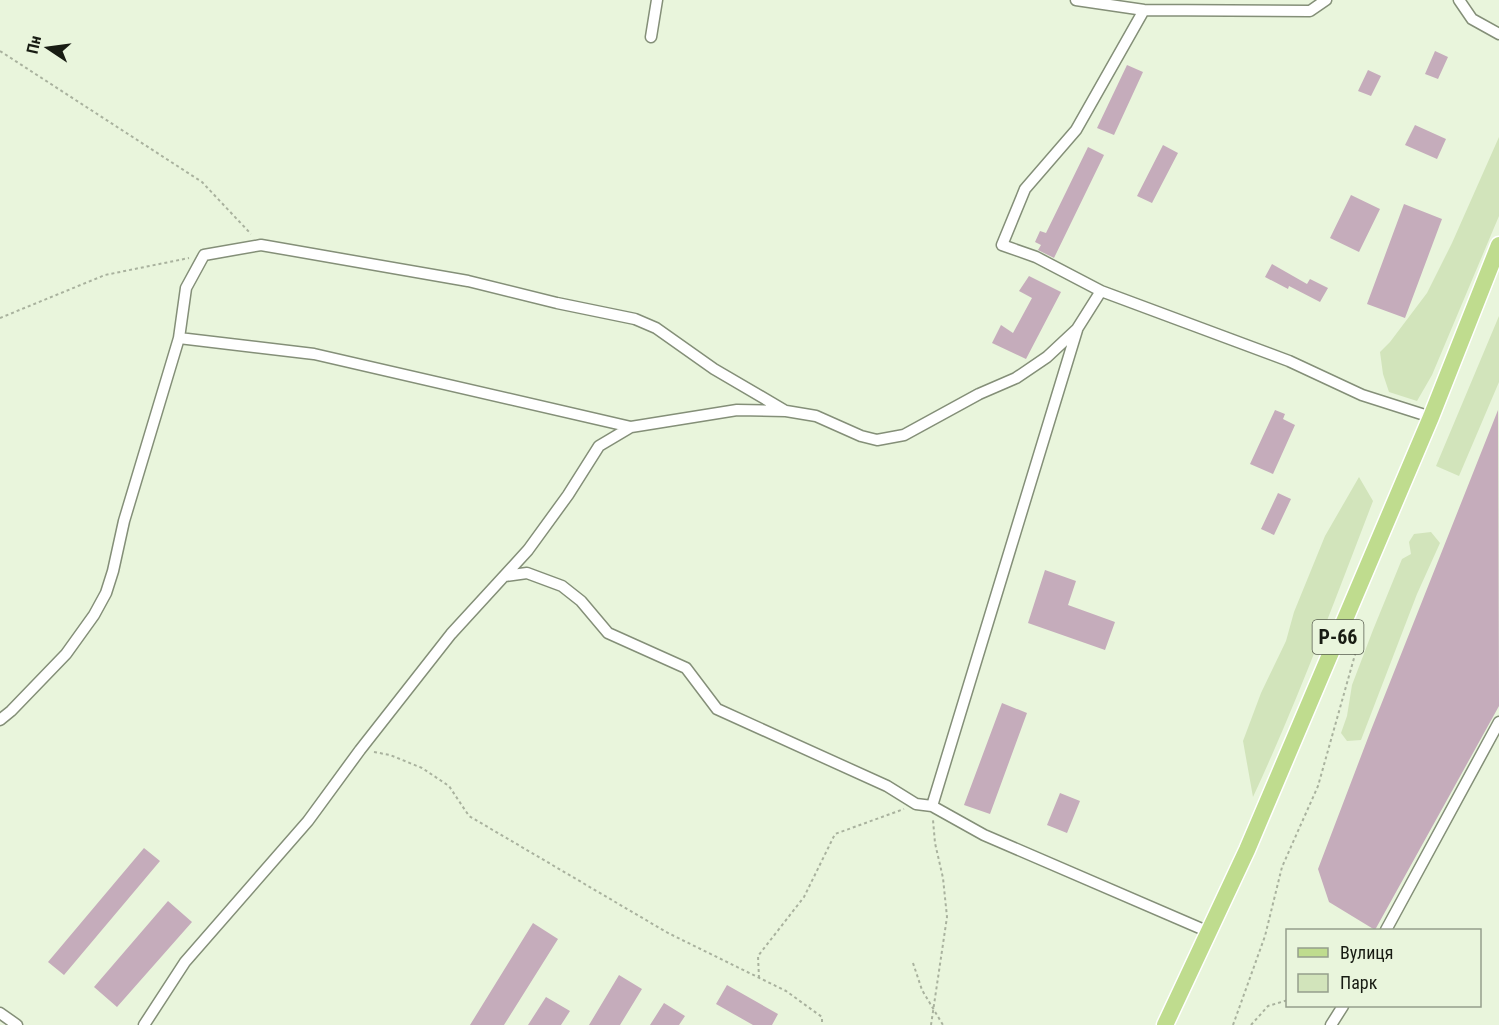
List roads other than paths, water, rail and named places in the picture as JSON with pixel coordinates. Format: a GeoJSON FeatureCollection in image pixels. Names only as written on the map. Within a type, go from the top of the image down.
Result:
{"type":"FeatureCollection","features":[{"type":"Feature","properties":{"kind":"main road","name":"Р-66"},"geometry":{"type":"LineString","coordinates":[[1165,1025],[1256,829],[1431,417],[1499,245]]}},
{"type":"Feature","properties":{"kind":"street"},"geometry":{"type":"LineString","coordinates":[[651,37],[657,0]]}},
{"type":"Feature","properties":{"kind":"street"},"geometry":{"type":"LineString","coordinates":[[1076,0],[1144,10],[1310,11],[1326,0]]}},
{"type":"Feature","properties":{"kind":"street"},"geometry":{"type":"LineString","coordinates":[[1459,0],[1472,19],[1499,34]]}},
{"type":"Feature","properties":{"kind":"street"},"geometry":{"type":"LineString","coordinates":[[1144,10],[1077,130],[1024,189],[1002,245],[1036,257],[1101,291],[1289,361],[1362,395],[1431,417]]}},
{"type":"Feature","properties":{"kind":"street"},"geometry":{"type":"LineString","coordinates":[[0,720],[66,654],[94,615],[106,592],[124,521],[179,338],[186,288],[204,255],[261,245],[468,281],[635,319],[656,328],[714,369],[786,411]]}},
{"type":"Feature","properties":{"kind":"street"},"geometry":{"type":"LineString","coordinates":[[932,806],[1077,330],[1101,291]]}},
{"type":"Feature","properties":{"kind":"street"},"geometry":{"type":"LineString","coordinates":[[144,1025],[185,963],[308,822],[360,750],[451,634],[528,550],[568,495],[599,446],[632,428],[737,411],[786,411],[816,416],[861,436],[877,440],[904,435],[979,394],[1016,378],[1047,357],[1077,330]]}},
{"type":"Feature","properties":{"kind":"street"},"geometry":{"type":"LineString","coordinates":[[179,338],[314,354],[632,428]]}},
{"type":"Feature","properties":{"kind":"street"},"geometry":{"type":"LineString","coordinates":[[505,576],[527,573],[562,586],[581,600],[608,633],[686,668],[717,709],[887,786],[916,804],[932,806],[984,835],[1209,932]]}},
{"type":"Feature","properties":{"kind":"street"},"geometry":{"type":"LineString","coordinates":[[1387,929],[1499,722]]}},
{"type":"Feature","properties":{"kind":"street"},"geometry":{"type":"LineString","coordinates":[[1331,1025],[1342,1007]]}},
{"type":"Feature","properties":{"kind":"street"},"geometry":{"type":"LineString","coordinates":[[0,1013],[17,1025]]}}]}
